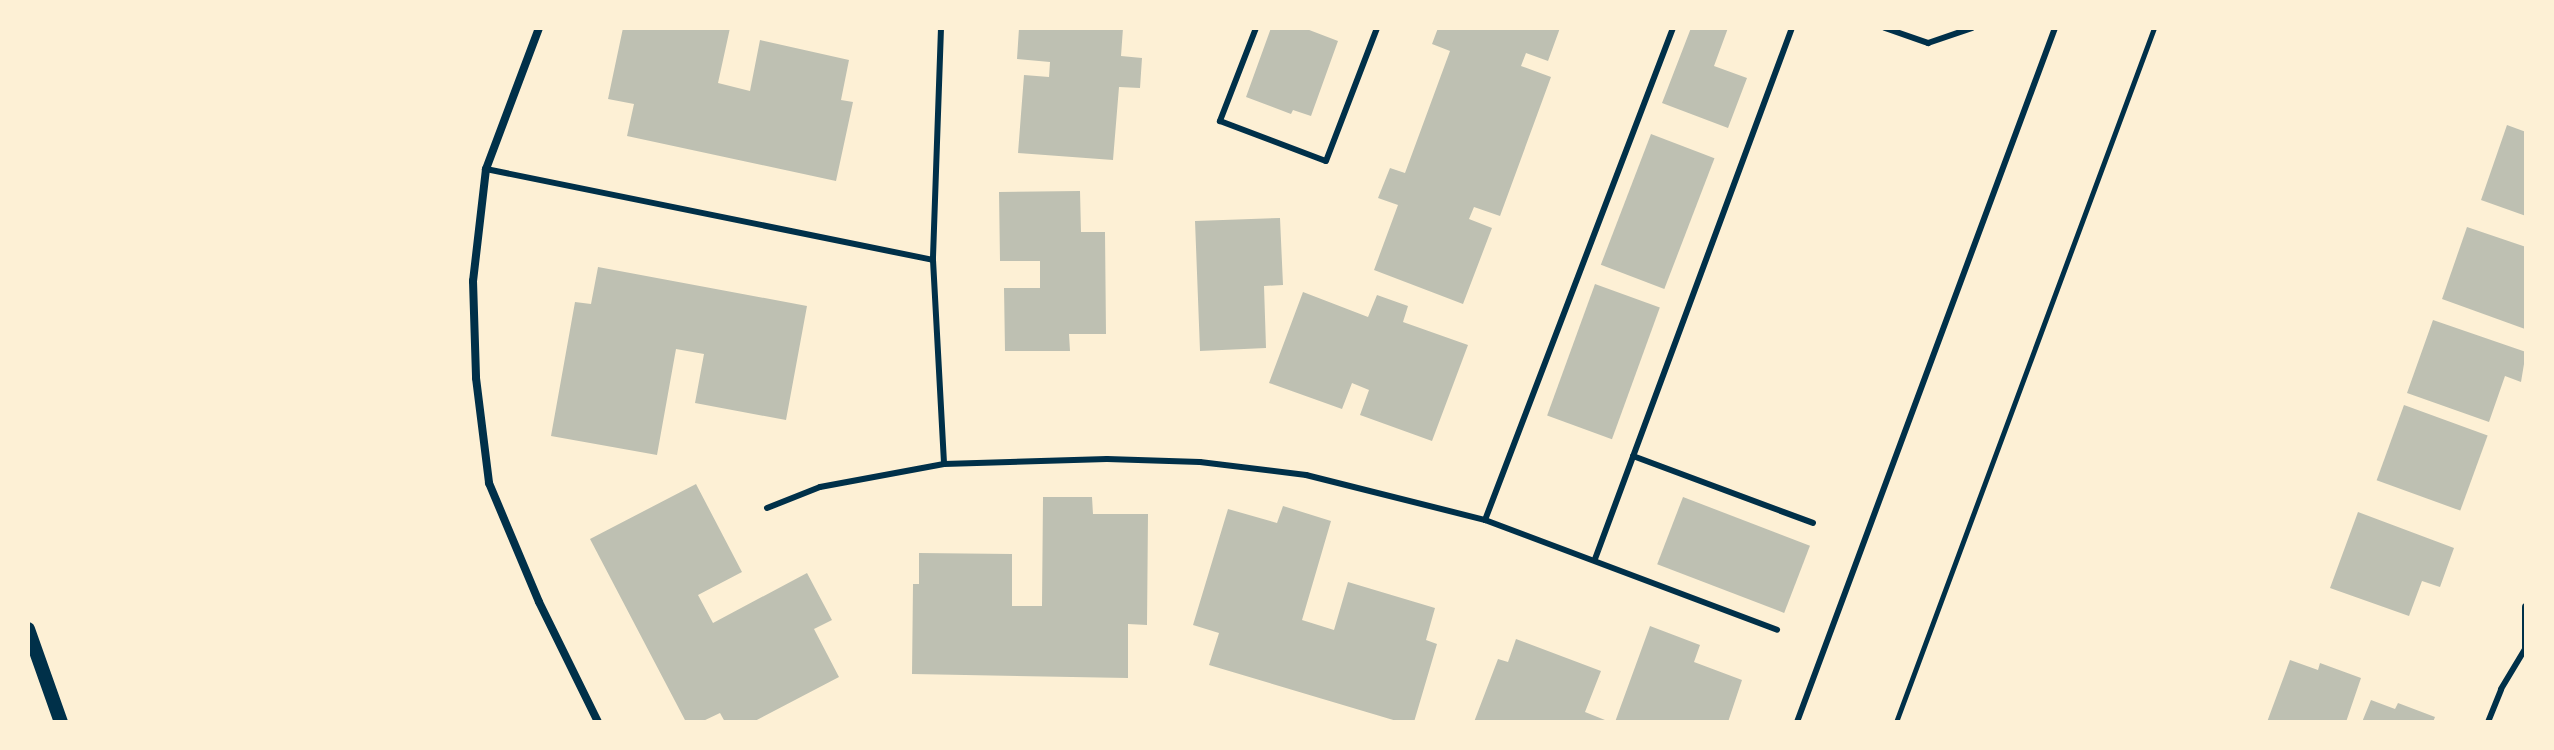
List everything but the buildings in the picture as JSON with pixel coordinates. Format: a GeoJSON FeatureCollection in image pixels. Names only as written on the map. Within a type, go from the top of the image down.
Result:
{"type":"FeatureCollection","features":[{"type":"Feature","properties":{"kind":"street"},"geometry":{"type":"LineString","coordinates":[[539,28],[486,169],[473,281],[476,378],[489,483],[539,602],[598,722]]}},
{"type":"Feature","properties":{"kind":"street"},"geometry":{"type":"LineString","coordinates":[[2526,607],[2526,649]]}},
{"type":"Feature","properties":{"kind":"street"},"geometry":{"type":"LineString","coordinates":[[28,629],[61,722]]}},
{"type":"Feature","properties":{"kind":"lane"},"geometry":{"type":"LineString","coordinates":[[941,28],[933,260],[944,464]]}},
{"type":"Feature","properties":{"kind":"lane"},"geometry":{"type":"LineString","coordinates":[[1256,28],[1220,121],[1326,161],[1377,28]]}},
{"type":"Feature","properties":{"kind":"lane"},"geometry":{"type":"LineString","coordinates":[[1485,520],[1673,28]]}},
{"type":"Feature","properties":{"kind":"lane"},"geometry":{"type":"LineString","coordinates":[[1595,559],[1792,28]]}},
{"type":"Feature","properties":{"kind":"lane"},"geometry":{"type":"LineString","coordinates":[[1885,28],[1928,43],[1972,28]]}},
{"type":"Feature","properties":{"kind":"lane"},"geometry":{"type":"LineString","coordinates":[[1797,722],[2055,28]]}},
{"type":"Feature","properties":{"kind":"lane"},"geometry":{"type":"LineString","coordinates":[[486,169],[933,260]]}},
{"type":"Feature","properties":{"kind":"lane"},"geometry":{"type":"LineString","coordinates":[[1633,456],[1813,523]]}},
{"type":"Feature","properties":{"kind":"lane"},"geometry":{"type":"LineString","coordinates":[[767,508],[820,487],[944,464],[1107,459],[1200,462],[1306,475],[1485,520],[1777,630]]}},
{"type":"Feature","properties":{"kind":"lane"},"geometry":{"type":"LineString","coordinates":[[2488,722],[2501,689],[2526,649]]}},
{"type":"Feature","properties":{"kind":"path"},"geometry":{"type":"LineString","coordinates":[[1896,722],[2154,28]]}}]}
